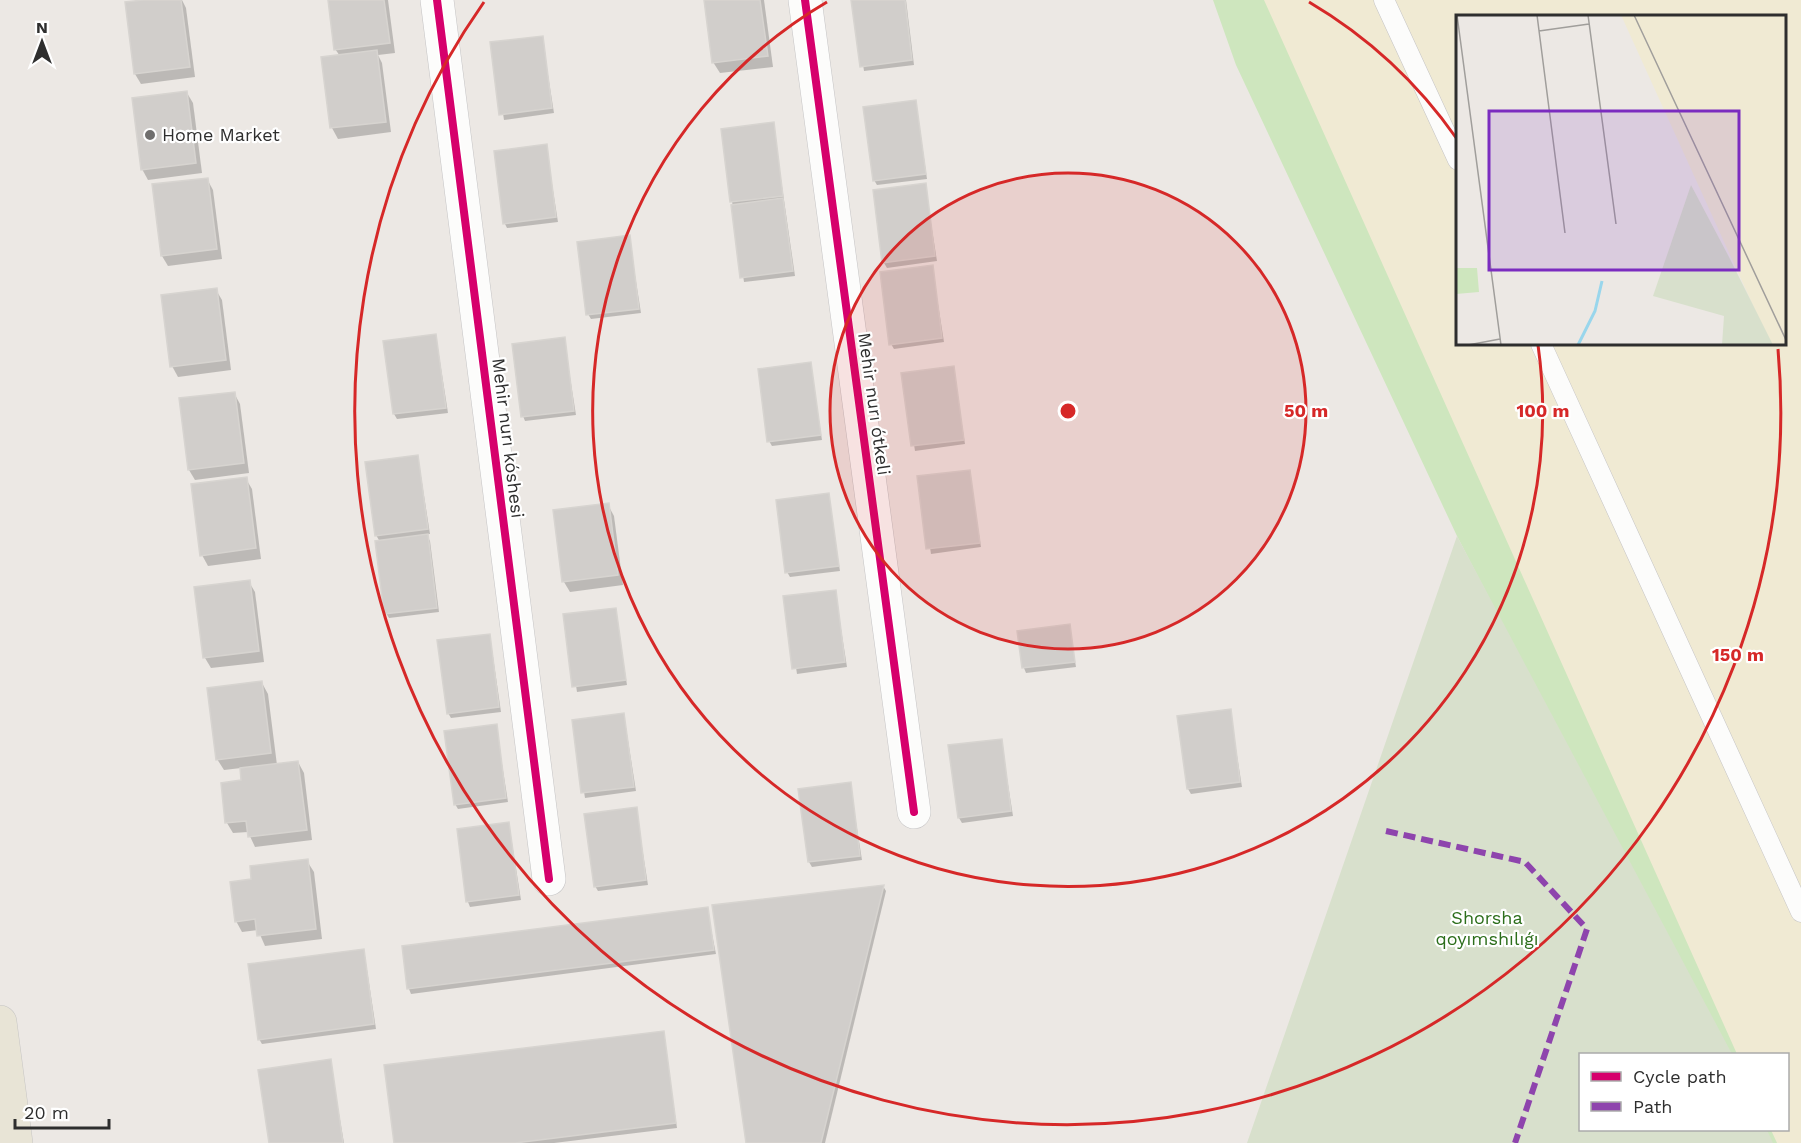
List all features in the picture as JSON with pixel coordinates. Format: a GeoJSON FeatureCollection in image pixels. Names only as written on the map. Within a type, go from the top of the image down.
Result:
{"type":"FeatureCollection","features":[{"type":"Feature","properties":{"kind":"main road"},"geometry":{"type":"LineString","coordinates":[[0,1022],[16,1143]]}},
{"type":"Feature","properties":{"kind":"street","name":"Mehir nurı kóshesi"},"geometry":{"type":"LineString","coordinates":[[437,0],[549,879]]}},
{"type":"Feature","properties":{"kind":"street","name":"Mehir nurı ótkeli"},"geometry":{"type":"LineString","coordinates":[[805,0],[914,812]]}},
{"type":"Feature","properties":{"kind":"lane"},"geometry":{"type":"LineString","coordinates":[[1384,0],[1456,156]]}},
{"type":"Feature","properties":{"kind":"lane"},"geometry":{"type":"LineString","coordinates":[[1541,345],[1801,912]]}},
{"type":"Feature","properties":{"kind":"green space"},"geometry":{"type":"Polygon","coordinates":[[[1213,0],[1801,0],[1801,1143],[1771,1143],[1765,1131],[1789,1131],[1789,1053],[1724,1053],[1457,536],[1236,65],[1213,0]]]}},
{"type":"Feature","properties":{"kind":"green space","name":"Shorsha qoyımshılıǵı"},"geometry":{"type":"Polygon","coordinates":[[[1457,536],[1731,1053],[1579,1053],[1579,1131],[1767,1131],[1773,1143],[1247,1143],[1457,536]]]}},
{"type":"Feature","properties":{"kind":"sand"},"geometry":{"type":"Polygon","coordinates":[[[1264,0],[1801,0],[1801,1143],[1777,1143],[1771,1131],[1789,1131],[1789,1053],[1737,1053],[1264,0]]]}},
{"type":"Feature","properties":{"kind":"building"},"geometry":{"type":"Polygon","coordinates":[[[181,0],[190,67],[134,74],[125,2],[181,0]]]}},
{"type":"Feature","properties":{"kind":"building"},"geometry":{"type":"Polygon","coordinates":[[[328,0],[384,0],[390,43],[334,50],[328,0]]]}},
{"type":"Feature","properties":{"kind":"building"},"geometry":{"type":"Polygon","coordinates":[[[704,0],[760,0],[768,56],[712,63],[704,0]]]}},
{"type":"Feature","properties":{"kind":"building"},"geometry":{"type":"Polygon","coordinates":[[[851,0],[905,0],[912,60],[860,67],[851,0]]]}},
{"type":"Feature","properties":{"kind":"building"},"geometry":{"type":"Polygon","coordinates":[[[543,36],[552,108],[499,115],[490,42],[543,36]]]}},
{"type":"Feature","properties":{"kind":"building"},"geometry":{"type":"Polygon","coordinates":[[[377,50],[386,122],[330,128],[321,57],[377,50]]]}},
{"type":"Feature","properties":{"kind":"building"},"geometry":{"type":"Polygon","coordinates":[[[187,91],[196,163],[141,170],[132,98],[187,91]]]}},
{"type":"Feature","properties":{"kind":"building"},"geometry":{"type":"Polygon","coordinates":[[[916,100],[926,174],[873,181],[863,107],[916,100]]]}},
{"type":"Feature","properties":{"kind":"building"},"geometry":{"type":"Polygon","coordinates":[[[774,122],[783,196],[730,202],[721,129],[774,122]]]}},
{"type":"Feature","properties":{"kind":"building"},"geometry":{"type":"Polygon","coordinates":[[[547,144],[556,217],[503,224],[494,151],[547,144]]]}},
{"type":"Feature","properties":{"kind":"building"},"geometry":{"type":"Polygon","coordinates":[[[208,178],[217,249],[161,256],[152,184],[208,178]]]}},
{"type":"Feature","properties":{"kind":"building"},"geometry":{"type":"Polygon","coordinates":[[[926,183],[935,256],[882,263],[873,190],[926,183]]]}},
{"type":"Feature","properties":{"kind":"building"},"geometry":{"type":"Polygon","coordinates":[[[783,198],[793,271],[740,278],[731,205],[783,198]]]}},
{"type":"Feature","properties":{"kind":"building"},"geometry":{"type":"Polygon","coordinates":[[[630,235],[639,309],[586,315],[577,242],[630,235]]]}},
{"type":"Feature","properties":{"kind":"building"},"geometry":{"type":"Polygon","coordinates":[[[933,265],[942,338],[889,345],[880,272],[933,265]]]}},
{"type":"Feature","properties":{"kind":"building"},"geometry":{"type":"Polygon","coordinates":[[[217,288],[226,360],[170,367],[161,295],[217,288]]]}},
{"type":"Feature","properties":{"kind":"building"},"geometry":{"type":"Polygon","coordinates":[[[436,334],[446,408],[393,414],[383,341],[436,334]]]}},
{"type":"Feature","properties":{"kind":"building"},"geometry":{"type":"Polygon","coordinates":[[[565,337],[574,411],[521,417],[512,344],[565,337]]]}},
{"type":"Feature","properties":{"kind":"building"},"geometry":{"type":"Polygon","coordinates":[[[811,362],[821,435],[767,442],[758,369],[811,362]]]}},
{"type":"Feature","properties":{"kind":"building"},"geometry":{"type":"Polygon","coordinates":[[[954,366],[964,440],[911,446],[901,373],[954,366]]]}},
{"type":"Feature","properties":{"kind":"building"},"geometry":{"type":"Polygon","coordinates":[[[235,392],[244,463],[188,470],[179,398],[235,392]]]}},
{"type":"Feature","properties":{"kind":"building"},"geometry":{"type":"Polygon","coordinates":[[[418,455],[428,529],[375,536],[365,462],[418,455]]]}},
{"type":"Feature","properties":{"kind":"building"},"geometry":{"type":"Polygon","coordinates":[[[970,470],[980,543],[926,549],[917,476],[970,470]]]}},
{"type":"Feature","properties":{"kind":"building"},"geometry":{"type":"Polygon","coordinates":[[[247,477],[256,548],[200,556],[191,484],[247,477]]]}},
{"type":"Feature","properties":{"kind":"building"},"geometry":{"type":"Polygon","coordinates":[[[829,493],[839,566],[785,573],[776,500],[829,493]]]}},
{"type":"Feature","properties":{"kind":"building"},"geometry":{"type":"Polygon","coordinates":[[[609,503],[618,575],[562,582],[553,510],[609,503]]]}},
{"type":"Feature","properties":{"kind":"building"},"geometry":{"type":"Polygon","coordinates":[[[428,534],[437,608],[384,614],[375,541],[428,534]]]}},
{"type":"Feature","properties":{"kind":"building"},"geometry":{"type":"Polygon","coordinates":[[[250,580],[259,651],[203,658],[194,587],[250,580]]]}},
{"type":"Feature","properties":{"kind":"building"},"geometry":{"type":"Polygon","coordinates":[[[836,590],[845,662],[792,669],[783,596],[836,590]]]}},
{"type":"Feature","properties":{"kind":"building"},"geometry":{"type":"Polygon","coordinates":[[[616,608],[626,680],[572,687],[563,614],[616,608]]]}},
{"type":"Feature","properties":{"kind":"building"},"geometry":{"type":"Polygon","coordinates":[[[1070,624],[1075,662],[1022,668],[1017,631],[1070,624]]]}},
{"type":"Feature","properties":{"kind":"building"},"geometry":{"type":"Polygon","coordinates":[[[490,634],[499,707],[447,714],[437,640],[490,634]]]}},
{"type":"Feature","properties":{"kind":"building"},"geometry":{"type":"Polygon","coordinates":[[[262,681],[271,753],[216,760],[207,688],[262,681]]]}},
{"type":"Feature","properties":{"kind":"building"},"geometry":{"type":"Polygon","coordinates":[[[1231,709],[1240,782],[1187,789],[1177,716],[1231,709]]]}},
{"type":"Feature","properties":{"kind":"building"},"geometry":{"type":"Polygon","coordinates":[[[624,713],[634,787],[581,793],[572,720],[624,713]]]}},
{"type":"Feature","properties":{"kind":"building"},"geometry":{"type":"Polygon","coordinates":[[[497,724],[506,798],[454,805],[444,731],[497,724]]]}},
{"type":"Feature","properties":{"kind":"building"},"geometry":{"type":"Polygon","coordinates":[[[1002,739],[1011,811],[958,818],[948,745],[1002,739]]]}},
{"type":"Feature","properties":{"kind":"building"},"geometry":{"type":"Polygon","coordinates":[[[298,761],[307,830],[248,837],[246,821],[225,823],[221,783],[241,780],[240,768],[298,761]]]}},
{"type":"Feature","properties":{"kind":"building"},"geometry":{"type":"Polygon","coordinates":[[[851,782],[860,856],[808,862],[798,789],[851,782]]]}},
{"type":"Feature","properties":{"kind":"building"},"geometry":{"type":"Polygon","coordinates":[[[637,807],[646,880],[594,887],[584,814],[637,807]]]}},
{"type":"Feature","properties":{"kind":"building"},"geometry":{"type":"Polygon","coordinates":[[[509,822],[519,895],[466,902],[457,829],[509,822]]]}},
{"type":"Feature","properties":{"kind":"building"},"geometry":{"type":"Polygon","coordinates":[[[308,859],[316,929],[257,936],[255,919],[235,922],[230,882],[251,879],[250,866],[308,859]]]}},
{"type":"Feature","properties":{"kind":"building"},"geometry":{"type":"Polygon","coordinates":[[[884,885],[821,1143],[746,1143],[712,905],[884,885]]]}},
{"type":"Feature","properties":{"kind":"building"},"geometry":{"type":"Polygon","coordinates":[[[708,907],[714,950],[407,989],[402,946],[708,907]]]}},
{"type":"Feature","properties":{"kind":"building"},"geometry":{"type":"Polygon","coordinates":[[[364,949],[374,1024],[258,1040],[248,964],[364,949]]]}},
{"type":"Feature","properties":{"kind":"building"},"geometry":{"type":"Polygon","coordinates":[[[664,1031],[676,1123],[515,1143],[394,1143],[384,1065],[664,1031]]]}},
{"type":"Feature","properties":{"kind":"building"},"geometry":{"type":"Polygon","coordinates":[[[331,1059],[343,1143],[269,1143],[258,1070],[331,1059]]]}},
{"type":"Feature","properties":{"kind":"marked path"},"geometry":{"type":"LineString","coordinates":[[1386,831],[1525,862],[1587,929],[1515,1143]]}},
{"type":"Feature","properties":{"kind":"cycle path"},"geometry":{"type":"LineString","coordinates":[[437,0],[549,879]]}},
{"type":"Feature","properties":{"kind":"cycle path"},"geometry":{"type":"LineString","coordinates":[[805,0],[914,812]]}},
{"type":"Feature","properties":{"kind":"place","name":"Home Market"},"geometry":{"type":"Point","coordinates":[150,135]}}]}
